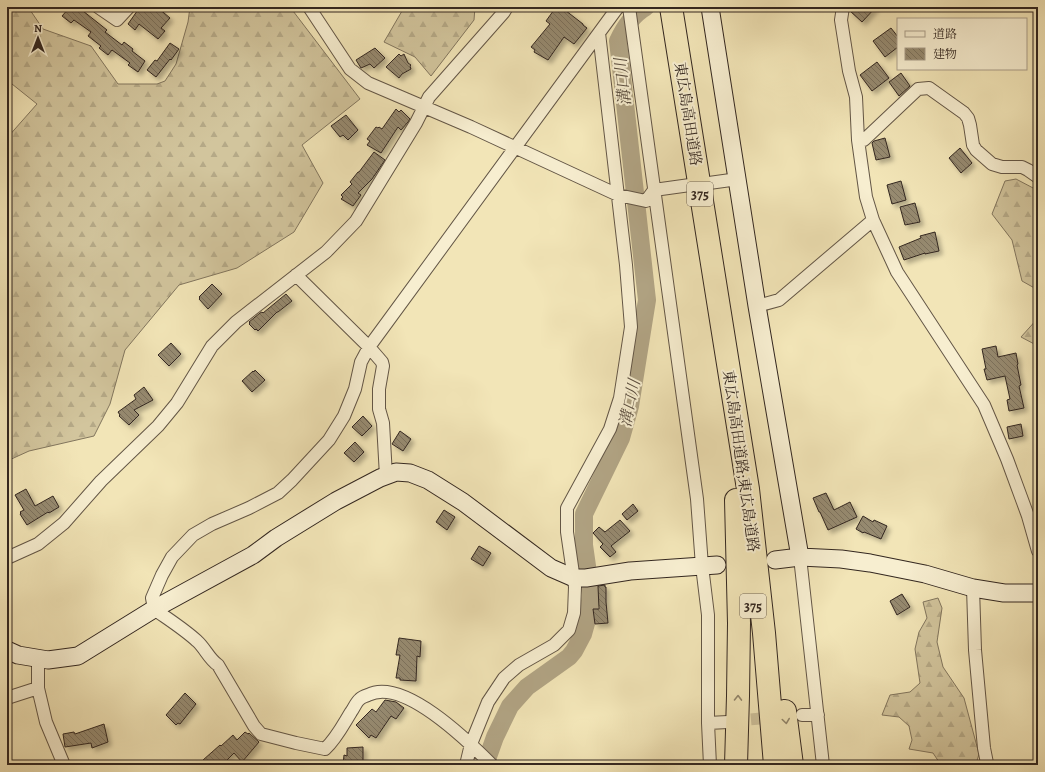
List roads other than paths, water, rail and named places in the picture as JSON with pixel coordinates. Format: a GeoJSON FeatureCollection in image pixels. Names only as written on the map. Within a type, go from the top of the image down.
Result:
{"type":"FeatureCollection","features":[{"type":"Feature","properties":{"kind":"highway","name":"東広島高田道路"},"geometry":{"type":"LineString","coordinates":[[672,16],[727,363]]}},
{"type":"Feature","properties":{"kind":"highway","name":"東広島高田道路;東広島道路"},"geometry":{"type":"LineString","coordinates":[[727,363],[753,607],[765,765]]}},
{"type":"Feature","properties":{"kind":"highway","name":"東広島高田道路;東広島道路"},"geometry":{"type":"LineString","coordinates":[[727,363],[748,489],[763,626],[775,765]]}},
{"type":"Feature","properties":{"kind":"highway"},"geometry":{"type":"LineString","coordinates":[[735,448],[739,623],[736,765]]}},
{"type":"Feature","properties":{"kind":"highway"},"geometry":{"type":"LineString","coordinates":[[748,489],[779,668],[792,765]]}},
{"type":"Feature","properties":{"kind":"street"},"geometry":{"type":"LineString","coordinates":[[98,7],[117,20],[129,7]]}},
{"type":"Feature","properties":{"kind":"street"},"geometry":{"type":"LineString","coordinates":[[309,7],[350,69],[368,83],[516,147],[618,195],[646,201],[654,190],[690,185]]}},
{"type":"Feature","properties":{"kind":"street"},"geometry":{"type":"LineString","coordinates":[[7,558],[38,544],[64,522],[101,481],[158,426],[177,403],[212,346],[236,322],[326,252],[356,221],[412,130],[429,97],[507,7]]}},
{"type":"Feature","properties":{"kind":"street"},"geometry":{"type":"LineString","coordinates":[[492,765],[471,744],[434,714],[407,697],[390,692],[373,692],[360,698],[332,742],[325,749],[261,734],[254,726],[218,665],[214,663],[198,642],[154,609],[152,598],[172,557],[193,536],[212,524],[249,508],[278,493],[329,440],[344,416],[355,389],[361,362],[369,347],[618,7]]}},
{"type":"Feature","properties":{"kind":"street"},"geometry":{"type":"LineString","coordinates":[[629,7],[697,500],[709,565],[708,723],[710,765]]}},
{"type":"Feature","properties":{"kind":"street"},"geometry":{"type":"LineString","coordinates":[[710,7],[757,306],[800,557],[823,765]]}},
{"type":"Feature","properties":{"kind":"street"},"geometry":{"type":"LineString","coordinates":[[842,7],[841,20],[849,71],[856,97],[858,140],[866,197],[872,220],[897,272],[984,405],[1007,459],[1028,516],[1038,551]]}},
{"type":"Feature","properties":{"kind":"street"},"geometry":{"type":"LineString","coordinates":[[466,765],[471,744],[488,702],[504,678],[519,665],[554,645],[569,630],[574,613],[575,587],[567,532],[567,508],[610,429],[620,398],[631,326],[626,265],[599,33]]}},
{"type":"Feature","properties":{"kind":"street"},"geometry":{"type":"LineString","coordinates":[[858,140],[864,140],[918,89],[929,88],[968,118],[973,145],[976,150],[992,164],[1002,167],[1022,167],[1038,177]]}},
{"type":"Feature","properties":{"kind":"street"},"geometry":{"type":"LineString","coordinates":[[709,183],[738,179]]}},
{"type":"Feature","properties":{"kind":"street"},"geometry":{"type":"LineString","coordinates":[[757,306],[779,300],[872,220]]}},
{"type":"Feature","properties":{"kind":"street"},"geometry":{"type":"LineString","coordinates":[[296,275],[369,347],[382,362],[383,366],[379,389],[379,408],[383,423],[386,476]]}},
{"type":"Feature","properties":{"kind":"street"},"geometry":{"type":"LineString","coordinates":[[7,650],[18,656],[38,660],[78,656],[154,609],[253,555],[276,538],[336,501],[380,478],[396,472],[410,473],[428,480],[463,502],[551,568],[574,578],[586,578],[630,571],[709,565]]}},
{"type":"Feature","properties":{"kind":"street"},"geometry":{"type":"LineString","coordinates":[[775,560],[800,557],[841,559],[925,574],[973,588],[1004,593],[1038,592]]}},
{"type":"Feature","properties":{"kind":"street"},"geometry":{"type":"LineString","coordinates":[[973,588],[975,650],[986,764]]}},
{"type":"Feature","properties":{"kind":"street"},"geometry":{"type":"LineString","coordinates":[[38,660],[38,688],[46,722],[64,765]]}},
{"type":"Feature","properties":{"kind":"street"},"geometry":{"type":"LineString","coordinates":[[7,698],[38,688]]}},
{"type":"Feature","properties":{"kind":"street"},"geometry":{"type":"LineString","coordinates":[[802,715],[818,715]]}},
{"type":"Feature","properties":{"kind":"street"},"geometry":{"type":"LineString","coordinates":[[708,723],[728,722]]}},
{"type":"Feature","properties":{"kind":"waterway","name":"溝口川"},"geometry":{"type":"LineString","coordinates":[[485,765],[495,737],[510,706],[527,687],[569,657],[583,634],[588,616],[591,594],[584,545],[584,514],[621,438],[630,406],[647,300],[618,41],[629,22],[646,7]]}},
{"type":"Feature","properties":{"kind":"tunnel"},"geometry":{"type":"LineString","coordinates":[[733,721],[777,717]]}}]}
